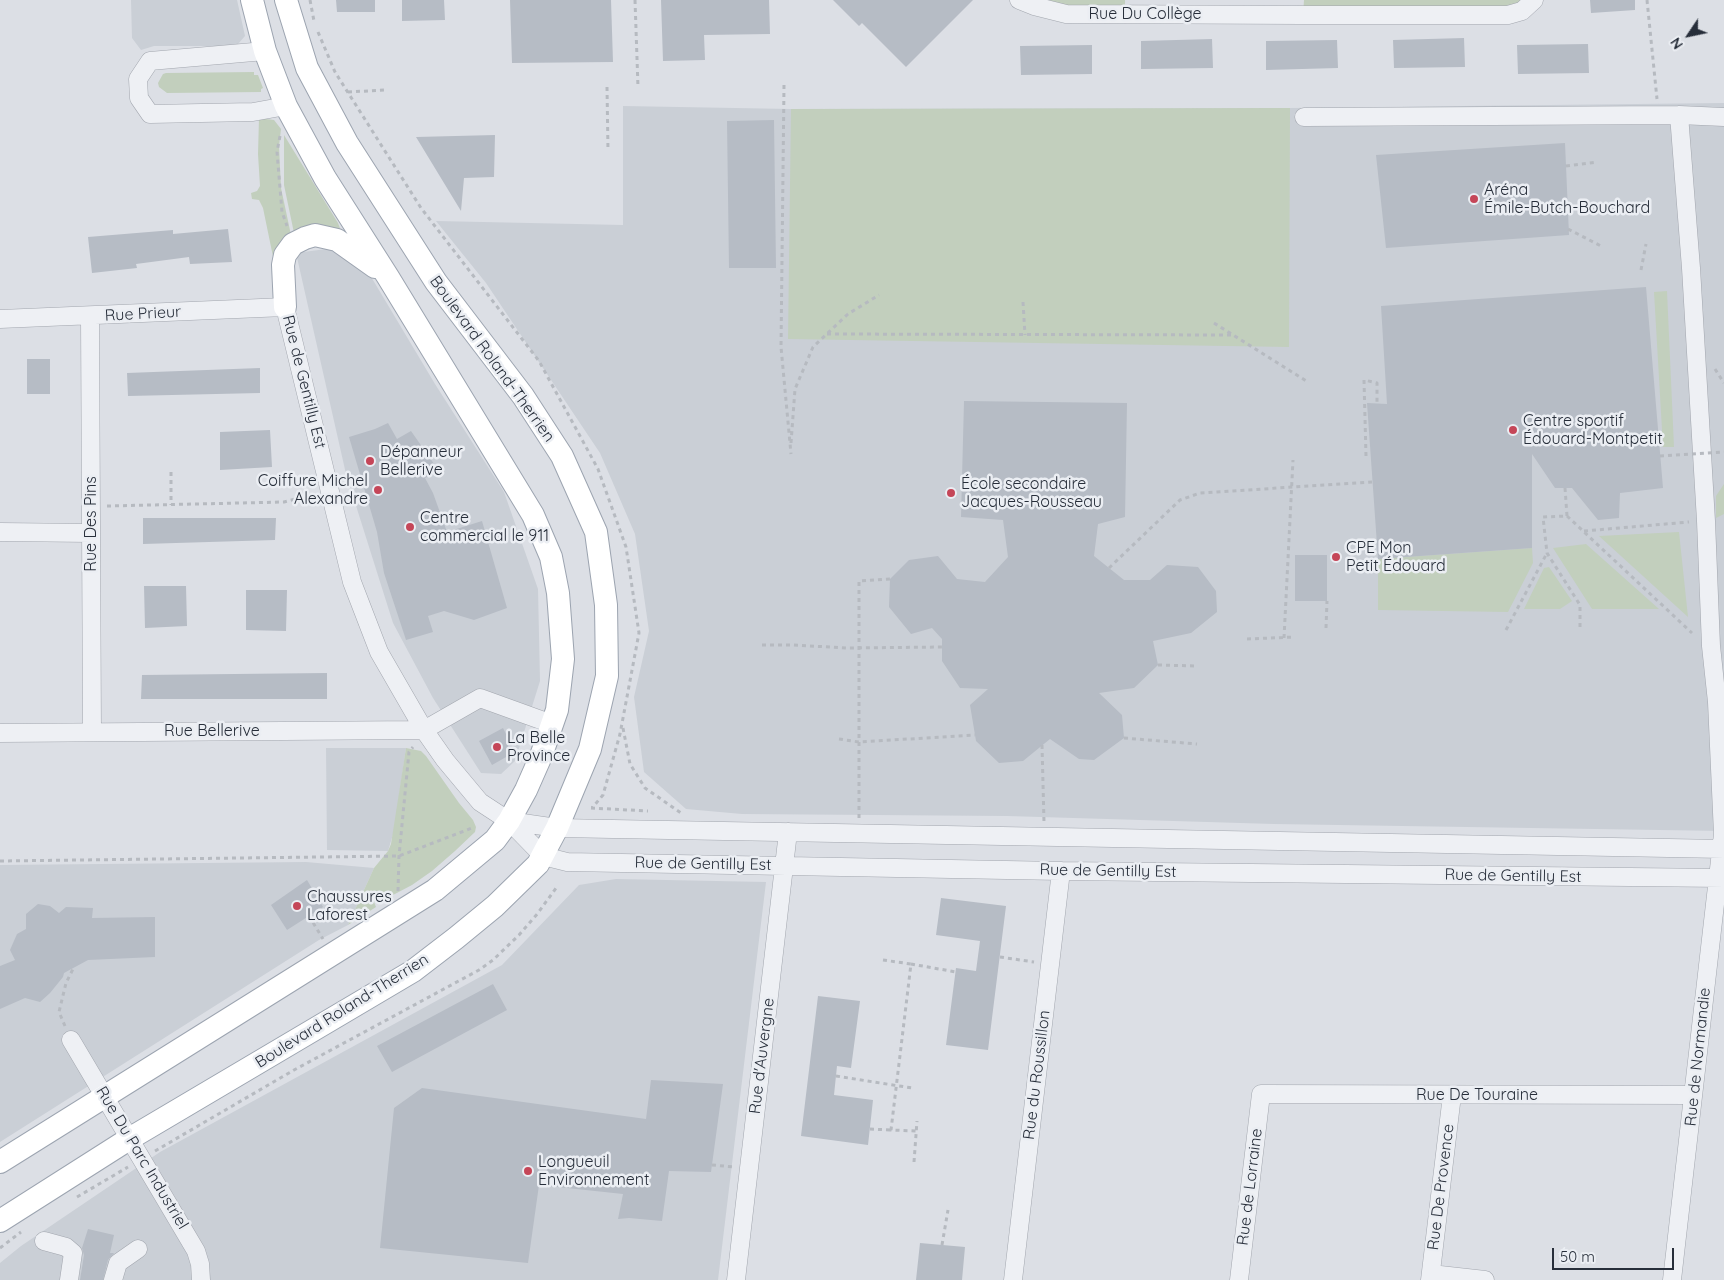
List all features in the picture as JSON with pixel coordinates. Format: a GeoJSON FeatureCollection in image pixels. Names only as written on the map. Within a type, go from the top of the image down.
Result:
{"type":"FeatureCollection","features":[{"type":"Feature","properties":{"kind":"main road"},"geometry":{"type":"LineString","coordinates":[[0,1162],[435,890],[495,840],[508,821],[530,783],[557,710],[563,659],[558,593],[550,557],[533,516],[325,178],[286,106],[265,51],[252,0]]}},
{"type":"Feature","properties":{"kind":"main road","name":"Boulevard Roland-Therrien"},"geometry":{"type":"LineString","coordinates":[[0,1221],[130,1139],[413,971],[456,938],[495,906],[538,864],[557,828],[590,750],[606,676],[606,605],[596,532],[562,456],[523,396],[436,282],[347,144],[307,68],[286,0]]}},
{"type":"Feature","properties":{"kind":"main road"},"geometry":{"type":"LineString","coordinates":[[286,307],[282,265],[285,255],[293,244],[315,235],[337,240],[365,258],[388,278]]}},
{"type":"Feature","properties":{"kind":"street","name":"Rue Du Collège"},"geometry":{"type":"LineString","coordinates":[[1019,0],[1066,14],[1125,7],[1304,8],[1508,15],[1522,11],[1534,0]]}},
{"type":"Feature","properties":{"kind":"street"},"geometry":{"type":"LineString","coordinates":[[265,51],[150,61],[138,79],[139,98],[150,114],[252,112],[286,106]]}},
{"type":"Feature","properties":{"kind":"street"},"geometry":{"type":"LineString","coordinates":[[1304,117],[1658,115],[1724,117]]}},
{"type":"Feature","properties":{"kind":"street","name":"Rue de Normandie"},"geometry":{"type":"LineString","coordinates":[[1672,1280],[1693,1095],[1721,878],[1723,844],[1691,268],[1679,115]]}},
{"type":"Feature","properties":{"kind":"street","name":"Rue de Gentilly Est"},"geometry":{"type":"LineString","coordinates":[[286,307],[352,582],[379,652],[424,730],[445,760],[480,802],[508,821],[543,856],[567,862],[1721,878]]}},
{"type":"Feature","properties":{"kind":"street","name":"Rue Prieur"},"geometry":{"type":"LineString","coordinates":[[0,320],[286,307]]}},
{"type":"Feature","properties":{"kind":"street","name":"Rue Des Pins"},"geometry":{"type":"LineString","coordinates":[[90,316],[92,732]]}},
{"type":"Feature","properties":{"kind":"street"},"geometry":{"type":"LineString","coordinates":[[0,532],[91,533]]}},
{"type":"Feature","properties":{"kind":"street"},"geometry":{"type":"LineString","coordinates":[[424,730],[480,698],[552,724]]}},
{"type":"Feature","properties":{"kind":"street","name":"Rue Bellerive"},"geometry":{"type":"LineString","coordinates":[[0,733],[424,730]]}},
{"type":"Feature","properties":{"kind":"street","name":"Rue de Gentilly Est"},"geometry":{"type":"LineString","coordinates":[[508,821],[557,828],[857,834],[1723,844]]}},
{"type":"Feature","properties":{"kind":"street","name":"Rue d'Auvergne"},"geometry":{"type":"LineString","coordinates":[[736,1280],[788,832]]}},
{"type":"Feature","properties":{"kind":"street","name":"Rue du Roussillon"},"geometry":{"type":"LineString","coordinates":[[1013,1280],[1061,870]]}},
{"type":"Feature","properties":{"kind":"street","name":"Rue Du Parc Industriel"},"geometry":{"type":"LineString","coordinates":[[71,1040],[196,1251],[200,1264],[201,1280]]}},
{"type":"Feature","properties":{"kind":"street","name":"Rue De Touraine"},"geometry":{"type":"LineString","coordinates":[[1261,1094],[1693,1095]]}},
{"type":"Feature","properties":{"kind":"street","name":"Rue de Lorraine"},"geometry":{"type":"LineString","coordinates":[[1239,1280],[1261,1094]]}},
{"type":"Feature","properties":{"kind":"street","name":"Rue De Provence"},"geometry":{"type":"LineString","coordinates":[[1430,1277],[1452,1095]]}},
{"type":"Feature","properties":{"kind":"street"},"geometry":{"type":"LineString","coordinates":[[44,1241],[66,1247],[73,1253],[69,1280]]}},
{"type":"Feature","properties":{"kind":"street"},"geometry":{"type":"LineString","coordinates":[[113,1280],[118,1263],[138,1249]]}},
{"type":"Feature","properties":{"kind":"street"},"geometry":{"type":"LineString","coordinates":[[1430,1277],[1485,1280]]}},
{"type":"Feature","properties":{"kind":"path"},"geometry":{"type":"LineString","coordinates":[[635,0],[638,87]]}},
{"type":"Feature","properties":{"kind":"path"},"geometry":{"type":"LineString","coordinates":[[1647,0],[1658,115]]}},
{"type":"Feature","properties":{"kind":"path"},"geometry":{"type":"LineString","coordinates":[[784,86],[781,347],[791,454],[795,390],[813,347],[848,314],[879,295]]}},
{"type":"Feature","properties":{"kind":"path"},"geometry":{"type":"LineString","coordinates":[[607,87],[608,151]]}},
{"type":"Feature","properties":{"kind":"path"},"geometry":{"type":"LineString","coordinates":[[348,92],[385,90]]}},
{"type":"Feature","properties":{"kind":"path"},"geometry":{"type":"LineString","coordinates":[[286,106],[277,152],[282,212],[293,244]]}},
{"type":"Feature","properties":{"kind":"path"},"geometry":{"type":"LineString","coordinates":[[1566,166],[1597,162]]}},
{"type":"Feature","properties":{"kind":"path"},"geometry":{"type":"LineString","coordinates":[[1568,229],[1601,246]]}},
{"type":"Feature","properties":{"kind":"path"},"geometry":{"type":"LineString","coordinates":[[1641,270],[1646,244]]}},
{"type":"Feature","properties":{"kind":"path"},"geometry":{"type":"LineString","coordinates":[[1023,302],[1025,334]]}},
{"type":"Feature","properties":{"kind":"path"},"geometry":{"type":"LineString","coordinates":[[1214,324],[1308,382]]}},
{"type":"Feature","properties":{"kind":"path"},"geometry":{"type":"LineString","coordinates":[[827,334],[1233,335]]}},
{"type":"Feature","properties":{"kind":"path"},"geometry":{"type":"LineString","coordinates":[[1713,367],[1724,383]]}},
{"type":"Feature","properties":{"kind":"path"},"geometry":{"type":"LineString","coordinates":[[1366,456],[1364,380],[1376,383],[1377,403]]}},
{"type":"Feature","properties":{"kind":"path"},"geometry":{"type":"LineString","coordinates":[[1660,456],[1724,452]]}},
{"type":"Feature","properties":{"kind":"path"},"geometry":{"type":"LineString","coordinates":[[1284,638],[1293,460]]}},
{"type":"Feature","properties":{"kind":"path"},"geometry":{"type":"LineString","coordinates":[[171,472],[171,505]]}},
{"type":"Feature","properties":{"kind":"path"},"geometry":{"type":"LineString","coordinates":[[1109,568],[1180,500],[1200,492],[1372,482]]}},
{"type":"Feature","properties":{"kind":"path"},"geometry":{"type":"LineString","coordinates":[[1565,488],[1568,516],[1692,633]]}},
{"type":"Feature","properties":{"kind":"path"},"geometry":{"type":"LineString","coordinates":[[91,506],[284,502],[330,490]]}},
{"type":"Feature","properties":{"kind":"path"},"geometry":{"type":"LineString","coordinates":[[1568,516],[1543,517],[1547,553],[1580,605],[1580,631]]}},
{"type":"Feature","properties":{"kind":"path"},"geometry":{"type":"LineString","coordinates":[[1583,531],[1706,521]]}},
{"type":"Feature","properties":{"kind":"path"},"geometry":{"type":"LineString","coordinates":[[1506,630],[1547,553]]}},
{"type":"Feature","properties":{"kind":"path"},"geometry":{"type":"LineString","coordinates":[[857,834],[860,648],[859,581],[890,579]]}},
{"type":"Feature","properties":{"kind":"path"},"geometry":{"type":"LineString","coordinates":[[1326,628],[1327,601]]}},
{"type":"Feature","properties":{"kind":"path"},"geometry":{"type":"LineString","coordinates":[[1247,639],[1294,637]]}},
{"type":"Feature","properties":{"kind":"path"},"geometry":{"type":"LineString","coordinates":[[762,645],[860,648],[942,647]]}},
{"type":"Feature","properties":{"kind":"path"},"geometry":{"type":"LineString","coordinates":[[1158,666],[1197,666]]}},
{"type":"Feature","properties":{"kind":"path"},"geometry":{"type":"LineString","coordinates":[[622,725],[630,764],[645,788],[681,813]]}},
{"type":"Feature","properties":{"kind":"path"},"geometry":{"type":"LineString","coordinates":[[397,913],[399,856],[409,752],[424,730]]}},
{"type":"Feature","properties":{"kind":"path"},"geometry":{"type":"LineString","coordinates":[[840,739],[859,742],[975,735]]}},
{"type":"Feature","properties":{"kind":"path"},"geometry":{"type":"LineString","coordinates":[[1124,738],[1197,744]]}},
{"type":"Feature","properties":{"kind":"path"},"geometry":{"type":"LineString","coordinates":[[1042,745],[1046,836]]}},
{"type":"Feature","properties":{"kind":"path"},"geometry":{"type":"LineString","coordinates":[[0,861],[399,856],[472,828]]}},
{"type":"Feature","properties":{"kind":"path","name":"Boulevard Roland-Therrien"},"geometry":{"type":"LineString","coordinates":[[70,1201],[294,1070],[478,970],[493,960],[519,934],[538,913],[556,888]]}},
{"type":"Feature","properties":{"kind":"path"},"geometry":{"type":"LineString","coordinates":[[309,916],[333,954]]}},
{"type":"Feature","properties":{"kind":"path"},"geometry":{"type":"LineString","coordinates":[[1000,956],[1050,964]]}},
{"type":"Feature","properties":{"kind":"path"},"geometry":{"type":"LineString","coordinates":[[883,960],[956,972]]}},
{"type":"Feature","properties":{"kind":"path"},"geometry":{"type":"LineString","coordinates":[[891,1130],[911,964]]}},
{"type":"Feature","properties":{"kind":"path"},"geometry":{"type":"LineString","coordinates":[[71,1040],[59,1012],[66,983],[74,967]]}},
{"type":"Feature","properties":{"kind":"path"},"geometry":{"type":"LineString","coordinates":[[836,1076],[912,1088]]}},
{"type":"Feature","properties":{"kind":"path"},"geometry":{"type":"LineString","coordinates":[[914,1162],[917,1121]]}},
{"type":"Feature","properties":{"kind":"path"},"geometry":{"type":"LineString","coordinates":[[870,1129],[917,1131]]}},
{"type":"Feature","properties":{"kind":"path"},"geometry":{"type":"LineString","coordinates":[[942,1245],[948,1210]]}},
{"type":"Feature","properties":{"kind":"path"},"geometry":{"type":"LineString","coordinates":[[0,1248],[27,1227]]}},
{"type":"Feature","properties":{"kind":"shaded area"},"geometry":{"type":"Polygon","coordinates":[[[131,0],[237,0],[245,36],[234,46],[154,46],[141,50],[132,38],[131,0]]]}},
{"type":"Feature","properties":{"kind":"shaded area","name":"École secondaire Jacques-Rousseau"},"geometry":{"type":"Polygon","coordinates":[[[1724,103],[1724,831],[1274,824],[1007,816],[742,814],[686,809],[644,772],[634,697],[649,631],[635,534],[600,453],[486,283],[436,221],[623,225],[623,106],[791,109],[1290,108],[1724,103]]]}},
{"type":"Feature","properties":{"kind":"shaded area"},"geometry":{"type":"Polygon","coordinates":[[[341,247],[364,265],[435,384],[504,492],[538,589],[540,681],[515,761],[501,774],[481,773],[433,698],[393,623],[346,474],[296,253],[341,247]]]}},
{"type":"Feature","properties":{"kind":"shaded area"},"geometry":{"type":"Polygon","coordinates":[[[326,748],[406,748],[394,831],[388,851],[327,850],[326,748]]]}},
{"type":"Feature","properties":{"kind":"shaded area"},"geometry":{"type":"Polygon","coordinates":[[[306,862],[374,868],[348,925],[319,940],[0,1142],[0,865],[306,862]]]}},
{"type":"Feature","properties":{"kind":"shaded area"},"geometry":{"type":"Polygon","coordinates":[[[616,879],[766,882],[718,1280],[0,1280],[0,1263],[21,1246],[160,1152],[502,965],[579,885],[616,879]]]}},
{"type":"Feature","properties":{"kind":"green space"},"geometry":{"type":"Polygon","coordinates":[[[1019,0],[1125,0],[1125,13],[1019,0]]]}},
{"type":"Feature","properties":{"kind":"green space"},"geometry":{"type":"Polygon","coordinates":[[[1304,0],[1534,0],[1522,11],[1303,15],[1304,0]]]}},
{"type":"Feature","properties":{"kind":"green space"},"geometry":{"type":"Polygon","coordinates":[[[254,72],[254,75],[258,75],[263,88],[261,92],[167,93],[159,87],[158,83],[163,74],[166,73],[254,72]]]}},
{"type":"Feature","properties":{"kind":"green space"},"geometry":{"type":"Polygon","coordinates":[[[1290,108],[1289,347],[788,339],[791,109],[1290,108]]]}},
{"type":"Feature","properties":{"kind":"green space"},"geometry":{"type":"Polygon","coordinates":[[[259,118],[274,120],[281,129],[279,146],[281,188],[291,235],[277,276],[263,208],[259,200],[252,199],[251,193],[257,191],[260,186],[258,154],[259,118]]]}},
{"type":"Feature","properties":{"kind":"green space"},"geometry":{"type":"Polygon","coordinates":[[[284,135],[338,223],[341,231],[294,233],[284,185],[284,135]]]}},
{"type":"Feature","properties":{"kind":"green space"},"geometry":{"type":"Polygon","coordinates":[[[1667,291],[1674,447],[1663,447],[1654,292],[1667,291]]]}},
{"type":"Feature","properties":{"kind":"green space"},"geometry":{"type":"Polygon","coordinates":[[[1724,484],[1724,514],[1716,518],[1716,496],[1724,484]]]}},
{"type":"Feature","properties":{"kind":"green space"},"geometry":{"type":"Polygon","coordinates":[[[1679,532],[1688,617],[1599,536],[1679,532]]]}},
{"type":"Feature","properties":{"kind":"green space"},"geometry":{"type":"Polygon","coordinates":[[[1586,544],[1659,609],[1592,609],[1553,548],[1586,544]]]}},
{"type":"Feature","properties":{"kind":"green space"},"geometry":{"type":"Polygon","coordinates":[[[1532,548],[1533,563],[1508,612],[1378,610],[1378,559],[1532,548]]]}},
{"type":"Feature","properties":{"kind":"green space"},"geometry":{"type":"Polygon","coordinates":[[[1549,567],[1572,601],[1560,609],[1524,609],[1544,568],[1549,567]]]}},
{"type":"Feature","properties":{"kind":"green space"},"geometry":{"type":"Polygon","coordinates":[[[406,748],[421,751],[426,756],[473,820],[476,827],[475,832],[432,871],[393,895],[391,891],[374,902],[376,907],[348,925],[374,868],[388,851],[391,844],[406,748]]]}},
{"type":"Feature","properties":{"kind":"building"},"geometry":{"type":"Polygon","coordinates":[[[336,0],[375,0],[375,12],[337,12],[336,0]]]}},
{"type":"Feature","properties":{"kind":"building"},"geometry":{"type":"Polygon","coordinates":[[[402,0],[444,0],[445,20],[402,21],[402,0]]]}},
{"type":"Feature","properties":{"kind":"building"},"geometry":{"type":"Polygon","coordinates":[[[510,0],[611,0],[613,62],[512,63],[510,0]]]}},
{"type":"Feature","properties":{"kind":"building"},"geometry":{"type":"Polygon","coordinates":[[[661,0],[769,0],[770,34],[704,35],[705,60],[663,61],[661,0]]]}},
{"type":"Feature","properties":{"kind":"building"},"geometry":{"type":"Polygon","coordinates":[[[833,0],[973,0],[906,67],[862,23],[859,26],[833,0]]]}},
{"type":"Feature","properties":{"kind":"building"},"geometry":{"type":"Polygon","coordinates":[[[1590,0],[1635,0],[1635,10],[1591,13],[1590,0]]]}},
{"type":"Feature","properties":{"kind":"building"},"geometry":{"type":"Polygon","coordinates":[[[1464,38],[1465,67],[1394,68],[1393,40],[1464,38]]]}},
{"type":"Feature","properties":{"kind":"building"},"geometry":{"type":"Polygon","coordinates":[[[1212,39],[1213,68],[1141,69],[1141,41],[1212,39]]]}},
{"type":"Feature","properties":{"kind":"building"},"geometry":{"type":"Polygon","coordinates":[[[1337,40],[1338,68],[1266,70],[1266,41],[1337,40]]]}},
{"type":"Feature","properties":{"kind":"building"},"geometry":{"type":"Polygon","coordinates":[[[1588,44],[1589,73],[1518,74],[1517,45],[1588,44]]]}},
{"type":"Feature","properties":{"kind":"building"},"geometry":{"type":"Polygon","coordinates":[[[1092,45],[1092,74],[1021,75],[1020,46],[1092,45]]]}},
{"type":"Feature","properties":{"kind":"building"},"geometry":{"type":"Polygon","coordinates":[[[774,120],[776,268],[729,268],[727,121],[774,120]]]}},
{"type":"Feature","properties":{"kind":"building"},"geometry":{"type":"Polygon","coordinates":[[[495,135],[494,177],[464,178],[461,211],[416,137],[495,135]]]}},
{"type":"Feature","properties":{"kind":"building","name":"Aréna Émile-Butch-Bouchard"},"geometry":{"type":"Polygon","coordinates":[[[1565,143],[1569,235],[1386,248],[1376,155],[1565,143]]]}},
{"type":"Feature","properties":{"kind":"building"},"geometry":{"type":"Polygon","coordinates":[[[228,229],[232,262],[190,264],[189,257],[136,264],[137,268],[92,273],[88,237],[173,230],[173,234],[228,229]]]}},
{"type":"Feature","properties":{"kind":"building","name":"Centre sportif Édouard-Montpetit"},"geometry":{"type":"Polygon","coordinates":[[[1646,287],[1663,488],[1620,493],[1619,518],[1598,520],[1572,488],[1555,488],[1532,454],[1532,548],[1378,559],[1367,403],[1387,404],[1381,306],[1646,287]]]}},
{"type":"Feature","properties":{"kind":"building"},"geometry":{"type":"Polygon","coordinates":[[[27,359],[50,359],[50,394],[27,394],[27,359]]]}},
{"type":"Feature","properties":{"kind":"building"},"geometry":{"type":"Polygon","coordinates":[[[260,368],[260,393],[128,396],[127,373],[260,368]]]}},
{"type":"Feature","properties":{"kind":"building"},"geometry":{"type":"Polygon","coordinates":[[[964,401],[1127,403],[1125,517],[1098,524],[1094,556],[1124,580],[1150,580],[1167,565],[1198,567],[1216,591],[1217,612],[1191,633],[1153,641],[1158,665],[1134,688],[1099,693],[1122,715],[1124,738],[1094,760],[1079,759],[1050,739],[1023,761],[999,763],[976,741],[970,705],[988,689],[960,688],[942,661],[942,639],[932,628],[911,634],[889,607],[890,579],[909,560],[938,556],[957,579],[985,582],[1008,557],[1003,520],[961,517],[964,401]]]}},
{"type":"Feature","properties":{"kind":"building","name":"Centre commercial le 911"},"geometry":{"type":"Polygon","coordinates":[[[388,423],[397,439],[411,431],[439,471],[425,478],[433,493],[447,532],[482,521],[507,608],[474,620],[444,611],[428,616],[433,632],[406,640],[384,573],[377,532],[349,437],[388,423]]]}},
{"type":"Feature","properties":{"kind":"building"},"geometry":{"type":"Polygon","coordinates":[[[270,430],[272,467],[220,470],[220,432],[270,430]]]}},
{"type":"Feature","properties":{"kind":"building"},"geometry":{"type":"Polygon","coordinates":[[[143,518],[276,518],[275,540],[143,544],[143,518]]]}},
{"type":"Feature","properties":{"kind":"building","name":"CPE Mon Petit Édouard"},"geometry":{"type":"Polygon","coordinates":[[[1295,555],[1327,555],[1327,601],[1295,601],[1295,555]]]}},
{"type":"Feature","properties":{"kind":"building"},"geometry":{"type":"Polygon","coordinates":[[[144,586],[186,586],[187,626],[145,628],[144,586]]]}},
{"type":"Feature","properties":{"kind":"building"},"geometry":{"type":"Polygon","coordinates":[[[246,590],[287,590],[286,631],[246,630],[246,590]]]}},
{"type":"Feature","properties":{"kind":"building"},"geometry":{"type":"Polygon","coordinates":[[[327,673],[327,699],[141,699],[142,675],[327,673]]]}},
{"type":"Feature","properties":{"kind":"building","name":"La Belle Province"},"geometry":{"type":"Polygon","coordinates":[[[503,728],[515,752],[492,765],[479,741],[503,728]]]}},
{"type":"Feature","properties":{"kind":"building","name":"Chaussures Laforest"},"geometry":{"type":"Polygon","coordinates":[[[307,880],[323,907],[287,930],[271,905],[307,880]]]}},
{"type":"Feature","properties":{"kind":"building"},"geometry":{"type":"Polygon","coordinates":[[[941,898],[1006,906],[988,1050],[946,1045],[956,968],[976,971],[980,941],[936,935],[941,898]]]}},
{"type":"Feature","properties":{"kind":"building"},"geometry":{"type":"Polygon","coordinates":[[[38,904],[50,906],[59,913],[66,907],[93,908],[92,918],[155,917],[155,957],[88,960],[64,973],[50,993],[40,1002],[25,998],[0,1009],[0,966],[15,960],[10,950],[17,934],[26,929],[26,914],[38,904]]]}},
{"type":"Feature","properties":{"kind":"building"},"geometry":{"type":"Polygon","coordinates":[[[493,984],[507,1010],[392,1072],[377,1046],[493,984]]]}},
{"type":"Feature","properties":{"kind":"building"},"geometry":{"type":"Polygon","coordinates":[[[818,996],[860,1001],[851,1068],[837,1066],[834,1095],[873,1100],[868,1145],[801,1136],[818,996]]]}},
{"type":"Feature","properties":{"kind":"building","name":"Longueuil Environnement"},"geometry":{"type":"Polygon","coordinates":[[[651,1080],[723,1084],[711,1172],[669,1171],[662,1221],[618,1219],[623,1194],[539,1185],[528,1263],[380,1248],[394,1108],[422,1088],[646,1119],[651,1080]]]}},
{"type":"Feature","properties":{"kind":"building"},"geometry":{"type":"Polygon","coordinates":[[[88,1229],[114,1235],[110,1253],[114,1253],[108,1260],[103,1280],[80,1280],[84,1255],[82,1248],[88,1229]]]}},
{"type":"Feature","properties":{"kind":"building"},"geometry":{"type":"Polygon","coordinates":[[[920,1243],[965,1247],[962,1280],[916,1280],[920,1243]]]}},
{"type":"Feature","properties":{"kind":"place","name":"Aréna Émile-Butch-Bouchard"},"geometry":{"type":"Point","coordinates":[1474,199]}},
{"type":"Feature","properties":{"kind":"place","name":"Centre sportif Édouard-Montpetit"},"geometry":{"type":"Point","coordinates":[1513,430]}},
{"type":"Feature","properties":{"kind":"place","name":"Dépanneur Bellerive"},"geometry":{"type":"Point","coordinates":[370,461]}},
{"type":"Feature","properties":{"kind":"place","name":"Coiffure Michel Alexandre"},"geometry":{"type":"Point","coordinates":[378,490]}},
{"type":"Feature","properties":{"kind":"place","name":"École secondaire Jacques-Rousseau"},"geometry":{"type":"Point","coordinates":[951,493]}},
{"type":"Feature","properties":{"kind":"place","name":"Centre commercial le 911"},"geometry":{"type":"Point","coordinates":[410,527]}},
{"type":"Feature","properties":{"kind":"place","name":"CPE Mon Petit Édouard"},"geometry":{"type":"Point","coordinates":[1336,557]}},
{"type":"Feature","properties":{"kind":"place","name":"La Belle Province"},"geometry":{"type":"Point","coordinates":[497,747]}},
{"type":"Feature","properties":{"kind":"place","name":"Chaussures Laforest"},"geometry":{"type":"Point","coordinates":[297,906]}},
{"type":"Feature","properties":{"kind":"place","name":"Longueuil Environnement"},"geometry":{"type":"Point","coordinates":[528,1171]}}]}
